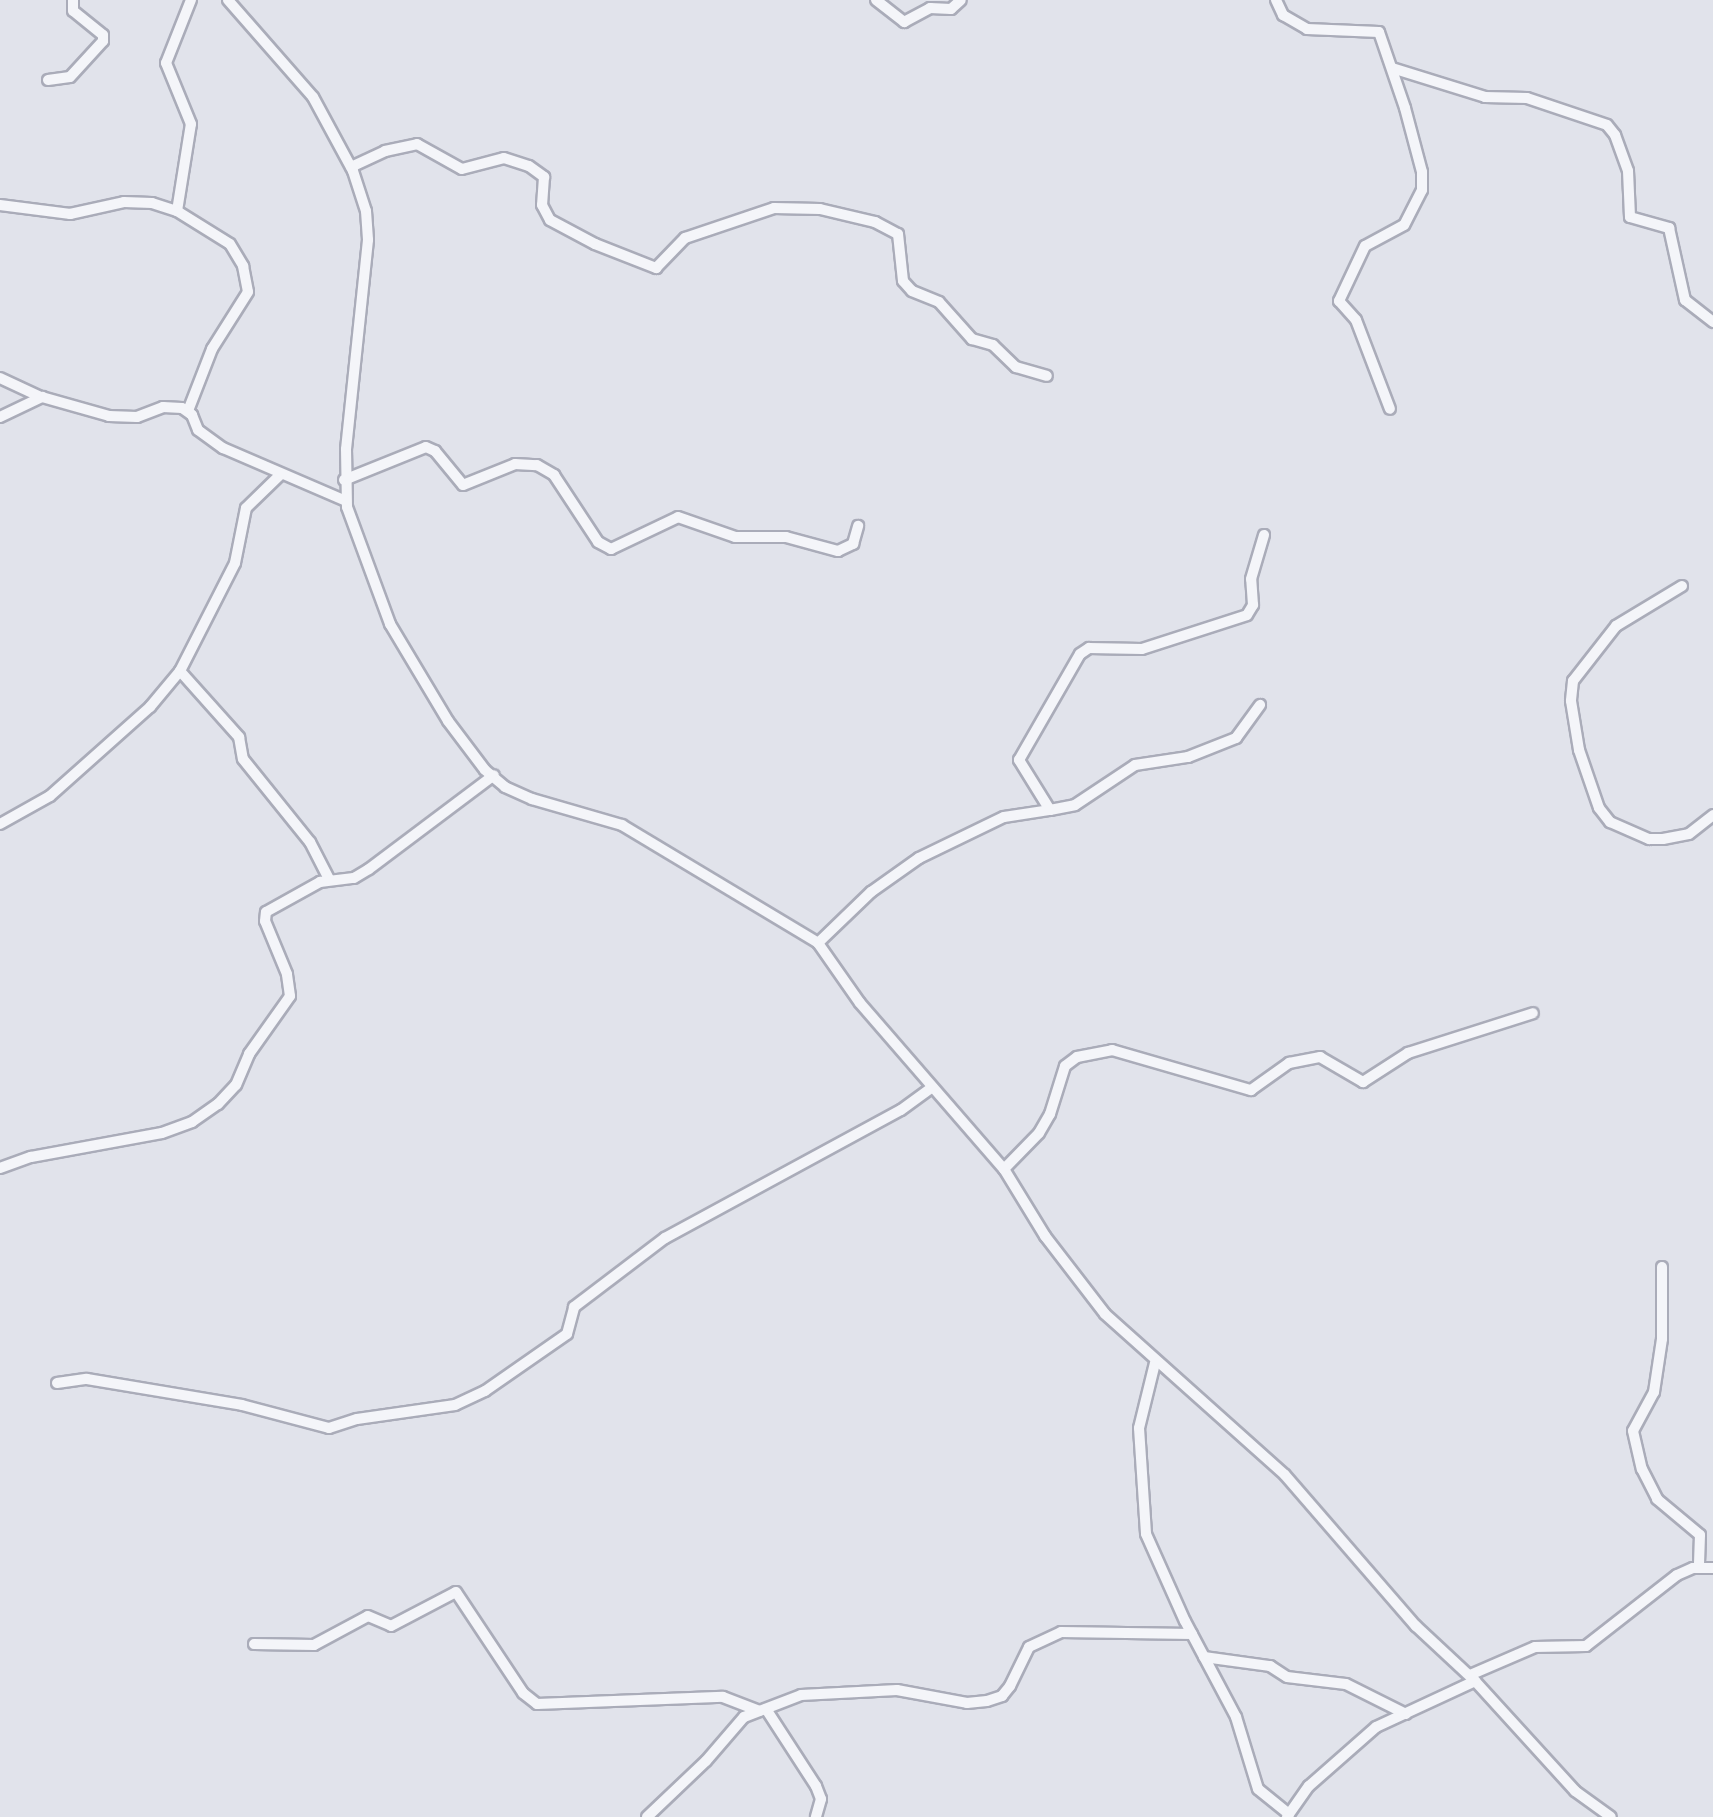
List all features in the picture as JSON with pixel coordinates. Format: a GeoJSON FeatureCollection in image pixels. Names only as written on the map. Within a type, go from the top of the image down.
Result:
{"type":"FeatureCollection","features":[{"type":"Feature","properties":{"kind":"street"},"geometry":{"type":"LineString","coordinates":[[48,80],[70,77],[103,41],[103,35],[73,11],[72,0]]}},
{"type":"Feature","properties":{"kind":"street"},"geometry":{"type":"LineString","coordinates":[[177,210],[190,124],[166,63],[191,0]]}},
{"type":"Feature","properties":{"kind":"street"},"geometry":{"type":"LineString","coordinates":[[228,0],[313,97],[351,167],[366,211],[368,240],[344,480],[346,501],[390,624],[448,721],[505,787],[532,799],[622,825],[818,943],[860,1003],[1004,1169],[1046,1236],[1105,1314],[1284,1475],[1380,1588],[1472,1678],[1575,1792],[1611,1817]]}},
{"type":"Feature","properties":{"kind":"street"},"geometry":{"type":"LineString","coordinates":[[876,0],[904,22],[930,8],[951,9],[961,0]]}},
{"type":"Feature","properties":{"kind":"street"},"geometry":{"type":"LineString","coordinates":[[1276,0],[1283,14],[1307,29],[1379,32],[1421,167],[1422,190],[1404,225],[1365,246],[1339,301],[1356,320],[1390,409]]}},
{"type":"Feature","properties":{"kind":"street"},"geometry":{"type":"LineString","coordinates":[[1392,68],[1485,98],[1522,96],[1606,126],[1625,158],[1630,217],[1669,228],[1685,300],[1713,322]]}},
{"type":"Feature","properties":{"kind":"street"},"geometry":{"type":"LineString","coordinates":[[351,167],[384,151],[417,144],[462,168],[504,158],[529,166],[544,177],[542,205],[550,220],[594,244],[656,268],[685,238],[774,208],[820,209],[875,222],[898,234],[904,281],[912,291],[940,302],[972,339],[993,344],[1016,366],[1046,376]]}},
{"type":"Feature","properties":{"kind":"street"},"geometry":{"type":"LineString","coordinates":[[0,205],[70,214],[132,202],[177,210],[230,244],[243,266],[248,286],[235,318],[212,349],[188,411],[198,430],[212,440],[346,501]]}},
{"type":"Feature","properties":{"kind":"street"},"geometry":{"type":"LineString","coordinates":[[0,378],[42,398],[109,416],[137,416],[172,407],[192,416]]}},
{"type":"Feature","properties":{"kind":"street"},"geometry":{"type":"LineString","coordinates":[[0,417],[42,398]]}},
{"type":"Feature","properties":{"kind":"street"},"geometry":{"type":"LineString","coordinates":[[344,480],[426,447],[435,451],[463,486],[515,464],[537,466],[554,475],[598,542],[611,549],[678,516],[734,537],[786,536],[838,550],[854,544],[858,526]]}},
{"type":"Feature","properties":{"kind":"street"},"geometry":{"type":"LineString","coordinates":[[0,824],[50,796],[150,707],[180,671],[235,563],[246,508],[281,474]]}},
{"type":"Feature","properties":{"kind":"street"},"geometry":{"type":"LineString","coordinates":[[1050,810],[1020,760],[1080,654],[1089,648],[1142,650],[1247,615],[1253,605],[1251,579],[1264,535]]}},
{"type":"Feature","properties":{"kind":"street"},"geometry":{"type":"LineString","coordinates":[[1682,586],[1616,626],[1573,681],[1570,701],[1578,750],[1599,808],[1610,822],[1649,839],[1663,839],[1689,834],[1713,815]]}},
{"type":"Feature","properties":{"kind":"street"},"geometry":{"type":"LineString","coordinates":[[180,671],[239,737],[243,760],[310,842],[329,879]]}},
{"type":"Feature","properties":{"kind":"street"},"geometry":{"type":"LineString","coordinates":[[818,943],[871,892],[919,858],[1004,817],[1075,805],[1135,765],[1188,757],[1230,741],[1243,732],[1260,705]]}},
{"type":"Feature","properties":{"kind":"street"},"geometry":{"type":"LineString","coordinates":[[0,1168],[31,1157],[162,1132],[192,1122],[218,1104],[236,1086],[249,1054],[277,1020],[291,991],[266,912],[329,879],[354,878],[369,869],[494,775]]}},
{"type":"Feature","properties":{"kind":"street"},"geometry":{"type":"LineString","coordinates":[[1004,1169],[1039,1133],[1050,1114],[1065,1066],[1078,1057],[1112,1050],[1251,1090],[1289,1063],[1320,1057],[1363,1082],[1408,1053],[1533,1013]]}},
{"type":"Feature","properties":{"kind":"street"},"geometry":{"type":"LineString","coordinates":[[58,1384],[87,1379],[242,1405],[329,1428],[357,1419],[455,1404],[485,1391],[567,1334],[574,1308],[665,1238],[901,1110],[933,1087]]}},
{"type":"Feature","properties":{"kind":"street"},"geometry":{"type":"LineString","coordinates":[[1662,1266],[1662,1340],[1654,1392],[1633,1431],[1642,1469],[1657,1499],[1700,1535],[1699,1568]]}},
{"type":"Feature","properties":{"kind":"street"},"geometry":{"type":"LineString","coordinates":[[1155,1363],[1140,1406],[1144,1524],[1192,1634],[1236,1717],[1258,1789],[1288,1816],[1309,1786],[1366,1735],[1535,1648],[1578,1648],[1593,1642],[1677,1575],[1713,1568]]}},
{"type":"Feature","properties":{"kind":"street"},"geometry":{"type":"LineString","coordinates":[[254,1644],[314,1646],[368,1616],[390,1626],[456,1592],[523,1693],[537,1704],[722,1697],[762,1710],[816,1786],[821,1798],[816,1817]]}},
{"type":"Feature","properties":{"kind":"street"},"geometry":{"type":"LineString","coordinates":[[647,1817],[706,1762],[727,1733],[762,1710],[801,1695],[872,1689],[967,1704],[987,1701],[1002,1696],[1010,1686],[1029,1647],[1060,1632],[1192,1634]]}},
{"type":"Feature","properties":{"kind":"street"},"geometry":{"type":"LineString","coordinates":[[1204,1657],[1270,1666],[1287,1678],[1346,1684],[1406,1714]]}}]}
